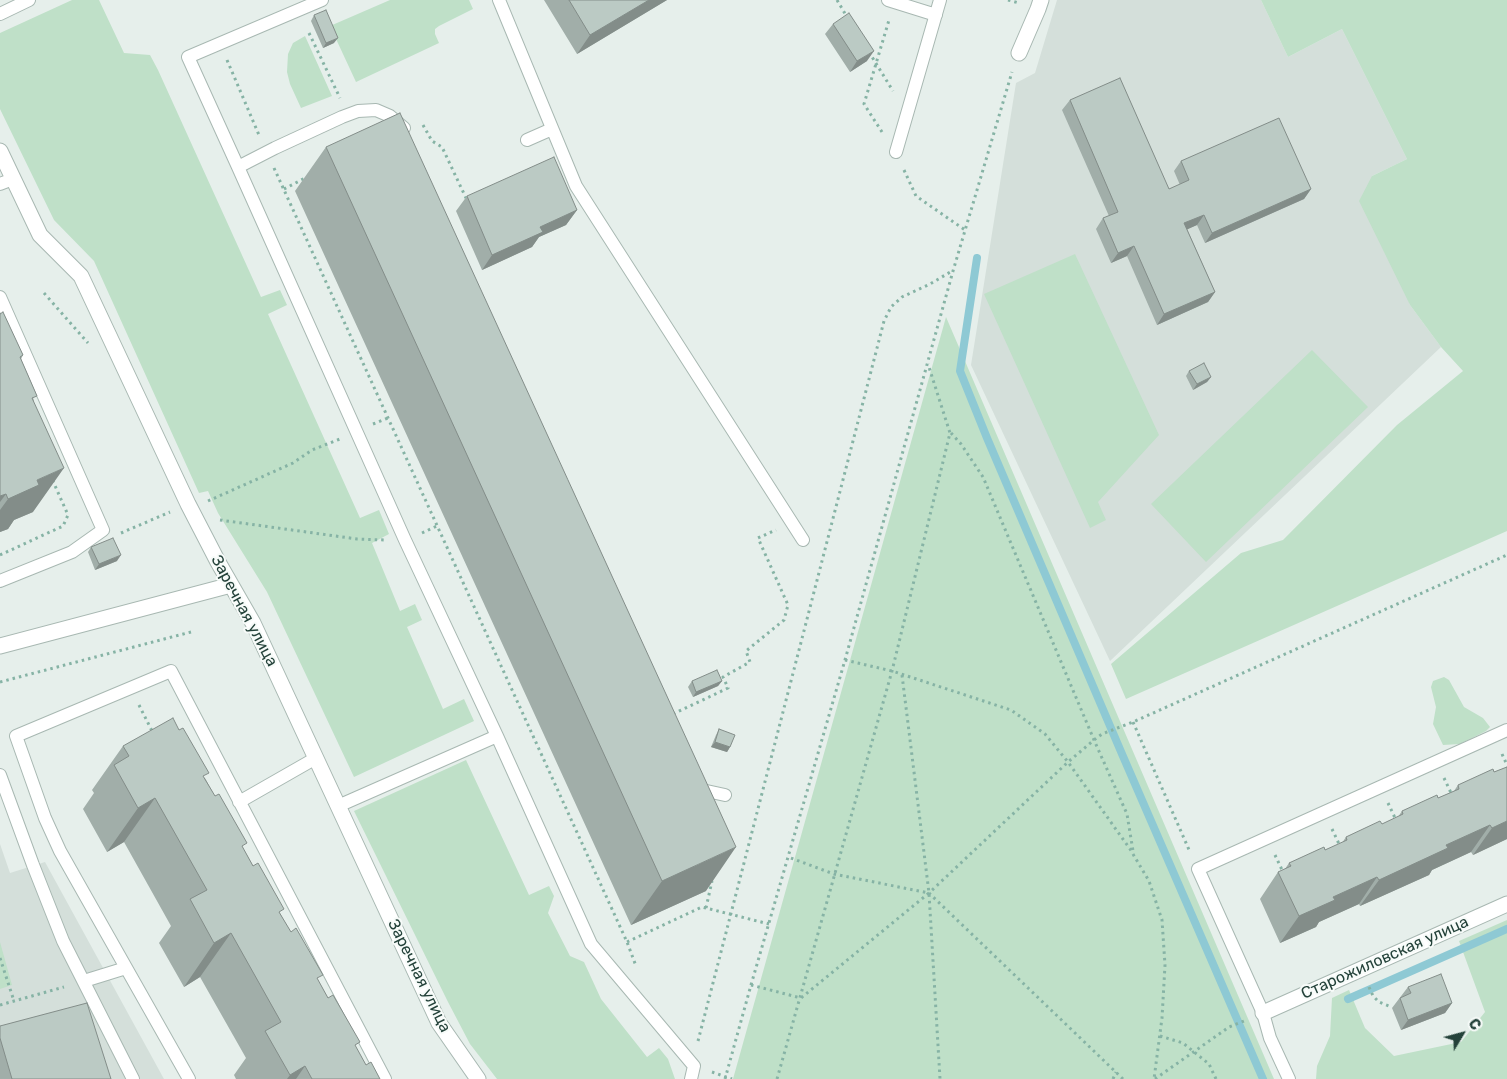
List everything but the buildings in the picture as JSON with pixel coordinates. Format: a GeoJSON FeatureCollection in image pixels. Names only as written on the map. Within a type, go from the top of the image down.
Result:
{"type":"FeatureCollection","features":[{"type":"Feature","properties":{"kind":"street"},"geometry":{"type":"LineString","coordinates":[[1018,53],[1038,9],[1040,0]]}},
{"type":"Feature","properties":{"kind":"street","name":"Заречная улица"},"geometry":{"type":"LineString","coordinates":[[0,151],[6,182],[40,235],[81,276],[188,504],[253,623],[439,1022],[478,1079]]}},
{"type":"Feature","properties":{"kind":"street"},"geometry":{"type":"LineString","coordinates":[[0,646],[231,584]]}},
{"type":"Feature","properties":{"kind":"street","name":"Старожиловская улица"},"geometry":{"type":"LineString","coordinates":[[1263,1012],[1507,904]]}},
{"type":"Feature","properties":{"kind":"lane"},"geometry":{"type":"LineString","coordinates":[[0,14],[29,0]]}},
{"type":"Feature","properties":{"kind":"lane"},"geometry":{"type":"LineString","coordinates":[[322,0],[188,57],[405,540],[497,736],[591,944],[694,1066],[691,1079]]}},
{"type":"Feature","properties":{"kind":"lane"},"geometry":{"type":"LineString","coordinates":[[499,0],[576,186],[803,540]]}},
{"type":"Feature","properties":{"kind":"lane"},"geometry":{"type":"LineString","coordinates":[[888,0],[936,15]]}},
{"type":"Feature","properties":{"kind":"lane"},"geometry":{"type":"LineString","coordinates":[[896,152],[940,0]]}},
{"type":"Feature","properties":{"kind":"lane"},"geometry":{"type":"LineString","coordinates":[[238,167],[358,111],[376,110],[390,116],[403,127],[407,136]]}},
{"type":"Feature","properties":{"kind":"lane"},"geometry":{"type":"LineString","coordinates":[[527,140],[552,129]]}},
{"type":"Feature","properties":{"kind":"lane"},"geometry":{"type":"LineString","coordinates":[[0,298],[103,530],[72,552],[0,581]]}},
{"type":"Feature","properties":{"kind":"lane"},"geometry":{"type":"LineString","coordinates":[[189,1079],[56,842],[45,818],[16,736],[171,671],[385,1079]]}},
{"type":"Feature","properties":{"kind":"lane"},"geometry":{"type":"LineString","coordinates":[[1289,1079],[1270,1038],[1263,1012],[1198,869],[1507,730]]}},
{"type":"Feature","properties":{"kind":"lane"},"geometry":{"type":"LineString","coordinates":[[338,806],[497,736]]}},
{"type":"Feature","properties":{"kind":"lane"},"geometry":{"type":"LineString","coordinates":[[239,802],[316,758]]}},
{"type":"Feature","properties":{"kind":"lane"},"geometry":{"type":"LineString","coordinates":[[695,774],[702,790],[725,795]]}},
{"type":"Feature","properties":{"kind":"lane"},"geometry":{"type":"LineString","coordinates":[[0,775],[32,865],[63,941],[133,1079]]}},
{"type":"Feature","properties":{"kind":"lane"},"geometry":{"type":"LineString","coordinates":[[84,981],[126,968]]}},
{"type":"Feature","properties":{"kind":"path"},"geometry":{"type":"LineString","coordinates":[[837,0],[851,24]]}},
{"type":"Feature","properties":{"kind":"path"},"geometry":{"type":"LineString","coordinates":[[309,33],[341,101]]}},
{"type":"Feature","properties":{"kind":"path"},"geometry":{"type":"LineString","coordinates":[[220,44],[267,152],[627,942],[636,964],[635,996]]}},
{"type":"Feature","properties":{"kind":"path"},"geometry":{"type":"LineString","coordinates":[[866,47],[897,97],[908,108]]}},
{"type":"Feature","properties":{"kind":"path"},"geometry":{"type":"LineString","coordinates":[[732,1079],[726,1078],[751,985],[845,660],[953,271],[1018,53]]}},
{"type":"Feature","properties":{"kind":"path"},"geometry":{"type":"LineString","coordinates":[[284,189],[309,177]]}},
{"type":"Feature","properties":{"kind":"path"},"geometry":{"type":"LineString","coordinates":[[694,1066],[698,1042],[730,914],[884,321],[891,307],[902,297],[953,271]]}},
{"type":"Feature","properties":{"kind":"path"},"geometry":{"type":"LineString","coordinates":[[928,364],[950,433],[961,444],[982,477],[1127,814],[1134,855]]}},
{"type":"Feature","properties":{"kind":"path"},"geometry":{"type":"LineString","coordinates":[[205,502],[293,463],[312,450],[357,431]]}},
{"type":"Feature","properties":{"kind":"path"},"geometry":{"type":"LineString","coordinates":[[777,1079],[892,671],[950,433]]}},
{"type":"Feature","properties":{"kind":"path"},"geometry":{"type":"LineString","coordinates":[[0,554],[64,526],[68,515],[52,479]]}},
{"type":"Feature","properties":{"kind":"path"},"geometry":{"type":"LineString","coordinates":[[103,530],[121,533],[176,509]]}},
{"type":"Feature","properties":{"kind":"path"},"geometry":{"type":"LineString","coordinates":[[214,520],[356,539],[405,540]]}},
{"type":"Feature","properties":{"kind":"path"},"geometry":{"type":"LineString","coordinates":[[669,716],[728,688],[722,677],[750,662],[746,651],[784,620],[788,605],[758,538],[792,522]]}},
{"type":"Feature","properties":{"kind":"path"},"geometry":{"type":"LineString","coordinates":[[800,998],[929,893],[1068,762],[1102,734],[1133,722],[1507,555]]}},
{"type":"Feature","properties":{"kind":"path"},"geometry":{"type":"LineString","coordinates":[[0,682],[191,632]]}},
{"type":"Feature","properties":{"kind":"path"},"geometry":{"type":"LineString","coordinates":[[845,660],[892,671],[1011,710],[1045,734],[1068,762],[1134,855],[1149,881],[1162,920],[1164,965],[1162,1018],[1155,1079]]}},
{"type":"Feature","properties":{"kind":"path"},"geometry":{"type":"LineString","coordinates":[[902,675],[929,893],[940,1079]]}},
{"type":"Feature","properties":{"kind":"path"},"geometry":{"type":"LineString","coordinates":[[138,704],[155,736]]}},
{"type":"Feature","properties":{"kind":"path"},"geometry":{"type":"LineString","coordinates":[[1133,722],[1198,869]]}},
{"type":"Feature","properties":{"kind":"path"},"geometry":{"type":"LineString","coordinates":[[1437,762],[1452,796]]}},
{"type":"Feature","properties":{"kind":"path"},"geometry":{"type":"LineString","coordinates":[[1381,787],[1396,822]]}},
{"type":"Feature","properties":{"kind":"path"},"geometry":{"type":"LineString","coordinates":[[1324,813],[1340,847]]}},
{"type":"Feature","properties":{"kind":"path"},"geometry":{"type":"LineString","coordinates":[[1268,839],[1284,873]]}},
{"type":"Feature","properties":{"kind":"path"},"geometry":{"type":"LineString","coordinates":[[788,857],[834,874],[929,893],[1123,1079]]}},
{"type":"Feature","properties":{"kind":"path"},"geometry":{"type":"LineString","coordinates":[[706,908],[712,878]]}},
{"type":"Feature","properties":{"kind":"path"},"geometry":{"type":"LineString","coordinates":[[627,942],[702,907],[769,924]]}},
{"type":"Feature","properties":{"kind":"path"},"geometry":{"type":"LineString","coordinates":[[0,958],[14,1001]]}},
{"type":"Feature","properties":{"kind":"path"},"geometry":{"type":"LineString","coordinates":[[0,1005],[84,981]]}},
{"type":"Feature","properties":{"kind":"path"},"geometry":{"type":"LineString","coordinates":[[751,985],[800,998]]}},
{"type":"Feature","properties":{"kind":"path"},"geometry":{"type":"LineString","coordinates":[[1373,996],[1379,1002],[1389,1006]]}},
{"type":"Feature","properties":{"kind":"path"},"geometry":{"type":"LineString","coordinates":[[1155,1079],[1229,1027],[1246,1021]]}},
{"type":"Feature","properties":{"kind":"path"},"geometry":{"type":"LineString","coordinates":[[1160,1036],[1183,1043],[1209,1064],[1216,1079]]}},
{"type":"Feature","properties":{"kind":"path"},"geometry":{"type":"LineString","coordinates":[[1113,1079],[1116,1072]]}},
{"type":"Feature","properties":{"kind":"shaded area"},"geometry":{"type":"Polygon","coordinates":[[[1057,0],[1261,0],[1288,57],[1342,29],[1407,159],[1372,176],[1410,305],[1441,347],[1110,661],[971,365],[1016,83],[1035,73],[1057,0]]]}},
{"type":"Feature","properties":{"kind":"shaded area"},"geometry":{"type":"Polygon","coordinates":[[[0,844],[10,873],[45,862],[164,1079],[0,1079],[0,844]]]}},
{"type":"Feature","properties":{"kind":"green space"},"geometry":{"type":"Polygon","coordinates":[[[72,0],[99,0],[124,53],[150,55],[261,297],[280,290],[287,305],[268,314],[360,518],[379,510],[389,534],[372,543],[400,611],[415,604],[422,620],[407,627],[443,709],[464,699],[474,721],[354,777],[267,592],[218,513],[208,491],[199,493],[94,261],[54,220],[0,109],[0,33],[72,0]]]}},
{"type":"Feature","properties":{"kind":"green space"},"geometry":{"type":"Polygon","coordinates":[[[390,0],[469,0],[473,9],[435,29],[439,43],[356,82],[330,26],[390,0]]]}},
{"type":"Feature","properties":{"kind":"green space"},"geometry":{"type":"Polygon","coordinates":[[[1261,0],[1507,0],[1507,531],[1126,699],[1111,664],[1241,553],[1283,540],[1397,425],[1463,371],[1441,347],[1410,305],[1359,201],[1372,176],[1407,159],[1342,29],[1288,57],[1261,0]]]}},
{"type":"Feature","properties":{"kind":"green space"},"geometry":{"type":"Polygon","coordinates":[[[305,36],[332,96],[301,108],[290,84],[287,72],[288,54],[293,43],[305,36]]]}},
{"type":"Feature","properties":{"kind":"green space"},"geometry":{"type":"Polygon","coordinates":[[[1075,254],[1159,435],[1098,502],[1106,520],[1090,528],[984,294],[1075,254]]]}},
{"type":"Feature","properties":{"kind":"green space"},"geometry":{"type":"Polygon","coordinates":[[[946,317],[1274,1079],[733,1079],[946,317]]]}},
{"type":"Feature","properties":{"kind":"green space"},"geometry":{"type":"Polygon","coordinates":[[[1312,350],[1368,407],[1206,562],[1151,504],[1312,350]]]}},
{"type":"Feature","properties":{"kind":"green space"},"geometry":{"type":"Polygon","coordinates":[[[1444,677],[1449,680],[1464,707],[1483,718],[1490,727],[1486,731],[1460,744],[1443,745],[1433,724],[1436,707],[1431,687],[1433,681],[1444,677]]]}},
{"type":"Feature","properties":{"kind":"green space"},"geometry":{"type":"Polygon","coordinates":[[[466,760],[529,895],[549,886],[554,896],[548,913],[570,956],[584,962],[601,999],[647,1057],[659,1048],[668,1059],[675,1079],[497,1079],[470,1044],[354,811],[466,760]]]}},
{"type":"Feature","properties":{"kind":"green space"},"geometry":{"type":"Polygon","coordinates":[[[1507,920],[1507,1079],[1316,1079],[1317,1066],[1330,1036],[1332,998],[1349,990],[1365,1028],[1394,1056],[1461,1042],[1485,1012],[1459,941],[1507,920]]]}},
{"type":"Feature","properties":{"kind":"green space"},"geometry":{"type":"Polygon","coordinates":[[[0,942],[12,985],[0,989],[0,942]]]}},
{"type":"Feature","properties":{"kind":"waterway"},"geometry":{"type":"LineString","coordinates":[[977,258],[960,371],[1122,754],[1263,1079]]}},
{"type":"Feature","properties":{"kind":"waterway"},"geometry":{"type":"LineString","coordinates":[[1348,999],[1507,929]]}}]}
